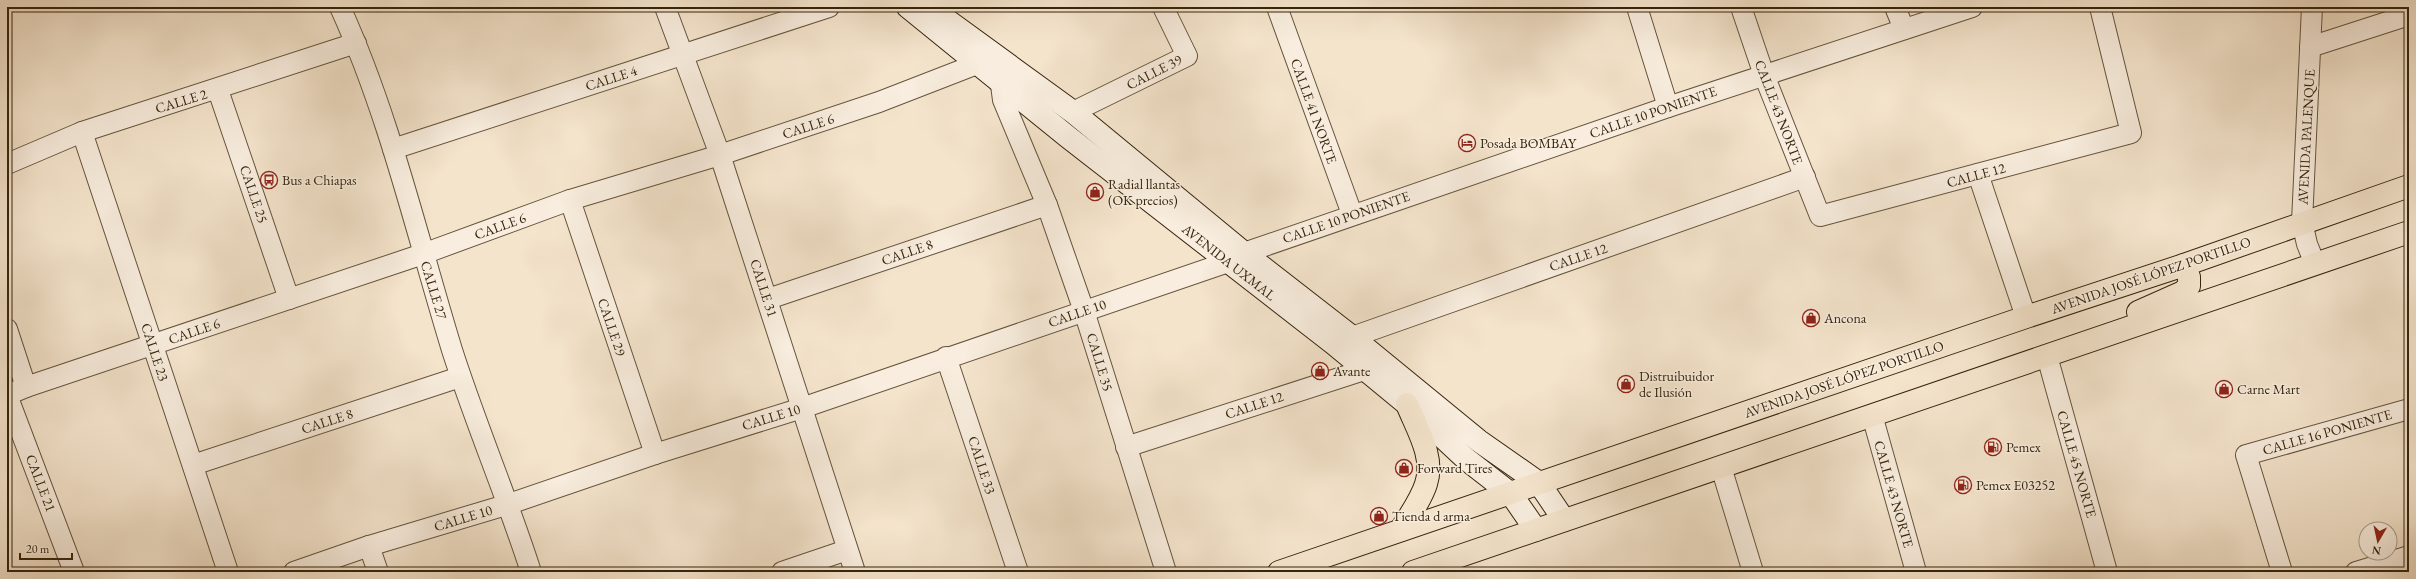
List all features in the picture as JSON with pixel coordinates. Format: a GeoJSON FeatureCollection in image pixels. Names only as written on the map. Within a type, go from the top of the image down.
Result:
{"type":"FeatureCollection","features":[{"type":"Feature","properties":{"kind":"main road","name":"AVENIDA UXMAL"},"geometry":{"type":"LineString","coordinates":[[908,7],[983,58],[1008,77],[1236,257],[1352,337],[1372,366],[1407,404],[1466,459],[1511,494],[1536,530]]}},
{"type":"Feature","properties":{"kind":"main road","name":"AVENIDA UXMAL"},"geometry":{"type":"LineString","coordinates":[[930,7],[983,58]]}},
{"type":"Feature","properties":{"kind":"main road","name":"AVENIDA UXMAL"},"geometry":{"type":"LineString","coordinates":[[1008,77],[1073,112],[1333,343],[1372,366],[1539,483],[1564,520]]}},
{"type":"Feature","properties":{"kind":"main road","name":"AVENIDA JOSÉ LÓPEZ PORTILLO"},"geometry":{"type":"LineString","coordinates":[[1279,572],[2026,317],[2184,265],[2302,222],[2409,186]]}},
{"type":"Feature","properties":{"kind":"main road"},"geometry":{"type":"LineString","coordinates":[[1414,572],[2409,232]]}},
{"type":"Feature","properties":{"kind":"main road"},"geometry":{"type":"LineString","coordinates":[[2067,349],[2159,301],[2182,292],[2189,286],[2189,277],[2184,265]]}},
{"type":"Feature","properties":{"kind":"main road"},"geometry":{"type":"LineString","coordinates":[[1401,530],[1426,484],[1429,468],[1428,453],[1407,404]]}},
{"type":"Feature","properties":{"kind":"street","name":"CALLE 27"},"geometry":{"type":"LineString","coordinates":[[340,7],[356,43],[393,149],[422,254],[460,377],[509,504],[531,572]]}},
{"type":"Feature","properties":{"kind":"street","name":"CALLE 31"},"geometry":{"type":"LineString","coordinates":[[665,7],[720,155],[768,299],[855,572]]}},
{"type":"Feature","properties":{"kind":"street","name":"CALLE 4"},"geometry":{"type":"LineString","coordinates":[[393,149],[829,7]]}},
{"type":"Feature","properties":{"kind":"street","name":"CALLE 39"},"geometry":{"type":"LineString","coordinates":[[1073,112],[1187,56],[1163,7]]}},
{"type":"Feature","properties":{"kind":"street","name":"CALLE 41 NORTE"},"geometry":{"type":"LineString","coordinates":[[1277,7],[1352,214]]}},
{"type":"Feature","properties":{"kind":"street"},"geometry":{"type":"LineString","coordinates":[[1637,7],[1668,107]]}},
{"type":"Feature","properties":{"kind":"street","name":"CALLE 43 NORTE"},"geometry":{"type":"LineString","coordinates":[[1741,7],[1764,75],[1820,216]]}},
{"type":"Feature","properties":{"kind":"street"},"geometry":{"type":"LineString","coordinates":[[1895,7],[1904,29]]}},
{"type":"Feature","properties":{"kind":"street","name":"CALLE 10 PONIENTE"},"geometry":{"type":"LineString","coordinates":[[1236,257],[1352,214],[1668,107],[1972,7]]}},
{"type":"Feature","properties":{"kind":"street","name":"CALLE 12"},"geometry":{"type":"LineString","coordinates":[[1820,216],[2131,133],[2100,7]]}},
{"type":"Feature","properties":{"kind":"street","name":"AVENIDA PALENQUE"},"geometry":{"type":"LineString","coordinates":[[2312,7],[2302,222],[2306,244],[2315,264]]}},
{"type":"Feature","properties":{"kind":"street"},"geometry":{"type":"LineString","coordinates":[[2310,46],[2409,15]]}},
{"type":"Feature","properties":{"kind":"street","name":"CALLE 2"},"geometry":{"type":"LineString","coordinates":[[7,164],[82,132],[218,90],[356,43]]}},
{"type":"Feature","properties":{"kind":"street","name":"CALLE 6"},"geometry":{"type":"LineString","coordinates":[[7,395],[26,386],[152,346],[422,254],[570,200],[720,155],[879,102],[983,58]]}},
{"type":"Feature","properties":{"kind":"street","name":"CALLE 35"},"geometry":{"type":"LineString","coordinates":[[1008,77],[1003,100],[1047,205],[1084,311],[1166,572]]}},
{"type":"Feature","properties":{"kind":"street","name":"CALLE 25"},"geometry":{"type":"LineString","coordinates":[[218,90],[289,299]]}},
{"type":"Feature","properties":{"kind":"street","name":"CALLE 23"},"geometry":{"type":"LineString","coordinates":[[82,132],[228,572]]}},
{"type":"Feature","properties":{"kind":"street"},"geometry":{"type":"LineString","coordinates":[[1978,174],[2026,317]]}},
{"type":"Feature","properties":{"kind":"street","name":"CALLE 12"},"geometry":{"type":"LineString","coordinates":[[1352,337],[1804,177]]}},
{"type":"Feature","properties":{"kind":"street","name":"CALLE 29"},"geometry":{"type":"LineString","coordinates":[[570,200],[655,454]]}},
{"type":"Feature","properties":{"kind":"street","name":"CALLE 8"},"geometry":{"type":"LineString","coordinates":[[768,299],[1047,205]]}},
{"type":"Feature","properties":{"kind":"street","name":"CALLE 10"},"geometry":{"type":"LineString","coordinates":[[294,572],[369,546],[509,504],[655,454],[802,408],[1236,257]]}},
{"type":"Feature","properties":{"kind":"street"},"geometry":{"type":"LineString","coordinates":[[7,329],[26,386]]}},
{"type":"Feature","properties":{"kind":"street","name":"CALLE 45 NORTE"},"geometry":{"type":"LineString","coordinates":[[2047,356],[2107,572]]}},
{"type":"Feature","properties":{"kind":"street","name":"CALLE 33"},"geometry":{"type":"LineString","coordinates":[[946,357],[1018,572]]}},
{"type":"Feature","properties":{"kind":"street","name":"CALLE 12"},"geometry":{"type":"LineString","coordinates":[[1126,447],[1372,366]]}},
{"type":"Feature","properties":{"kind":"street","name":"CALLE 8"},"geometry":{"type":"LineString","coordinates":[[193,465],[460,377]]}},
{"type":"Feature","properties":{"kind":"street","name":"CALLE 21"},"geometry":{"type":"LineString","coordinates":[[7,395],[74,572]]}},
{"type":"Feature","properties":{"kind":"street","name":"CALLE 16 PONIENTE"},"geometry":{"type":"LineString","coordinates":[[2282,572],[2246,455],[2409,409]]}},
{"type":"Feature","properties":{"kind":"street","name":"CALLE 43 NORTE"},"geometry":{"type":"LineString","coordinates":[[1872,415],[1916,572]]}},
{"type":"Feature","properties":{"kind":"street"},"geometry":{"type":"LineString","coordinates":[[1721,467],[1753,572]]}},
{"type":"Feature","properties":{"kind":"street"},"geometry":{"type":"LineString","coordinates":[[369,546],[378,572]]}},
{"type":"Feature","properties":{"kind":"street"},"geometry":{"type":"LineString","coordinates":[[782,572],[847,550]]}},
{"type":"Feature","properties":{"kind":"street"},"geometry":{"type":"LineString","coordinates":[[2356,572],[2409,556]]}},
{"type":"Feature","properties":{"kind":"place","name":"Posada BOMBAY"},"geometry":{"type":"Point","coordinates":[1467,143]}},
{"type":"Feature","properties":{"kind":"place","name":"Bus a Chiapas"},"geometry":{"type":"Point","coordinates":[269,180]}},
{"type":"Feature","properties":{"kind":"place","name":"Radial llantas (OK precios)"},"geometry":{"type":"Point","coordinates":[1095,192]}},
{"type":"Feature","properties":{"kind":"place","name":"Ancona"},"geometry":{"type":"Point","coordinates":[1811,318]}},
{"type":"Feature","properties":{"kind":"place","name":"Avante"},"geometry":{"type":"Point","coordinates":[1320,371]}},
{"type":"Feature","properties":{"kind":"place","name":"Distruibuidor de Ilusión"},"geometry":{"type":"Point","coordinates":[1626,384]}},
{"type":"Feature","properties":{"kind":"place","name":"Carne Mart"},"geometry":{"type":"Point","coordinates":[2224,389]}},
{"type":"Feature","properties":{"kind":"place","name":"Pemex"},"geometry":{"type":"Point","coordinates":[1993,447]}},
{"type":"Feature","properties":{"kind":"place","name":"Forward Tires"},"geometry":{"type":"Point","coordinates":[1404,468]}},
{"type":"Feature","properties":{"kind":"place","name":"Pemex E03252"},"geometry":{"type":"Point","coordinates":[1963,485]}},
{"type":"Feature","properties":{"kind":"place","name":"Tienda d arma"},"geometry":{"type":"Point","coordinates":[1379,516]}}]}
